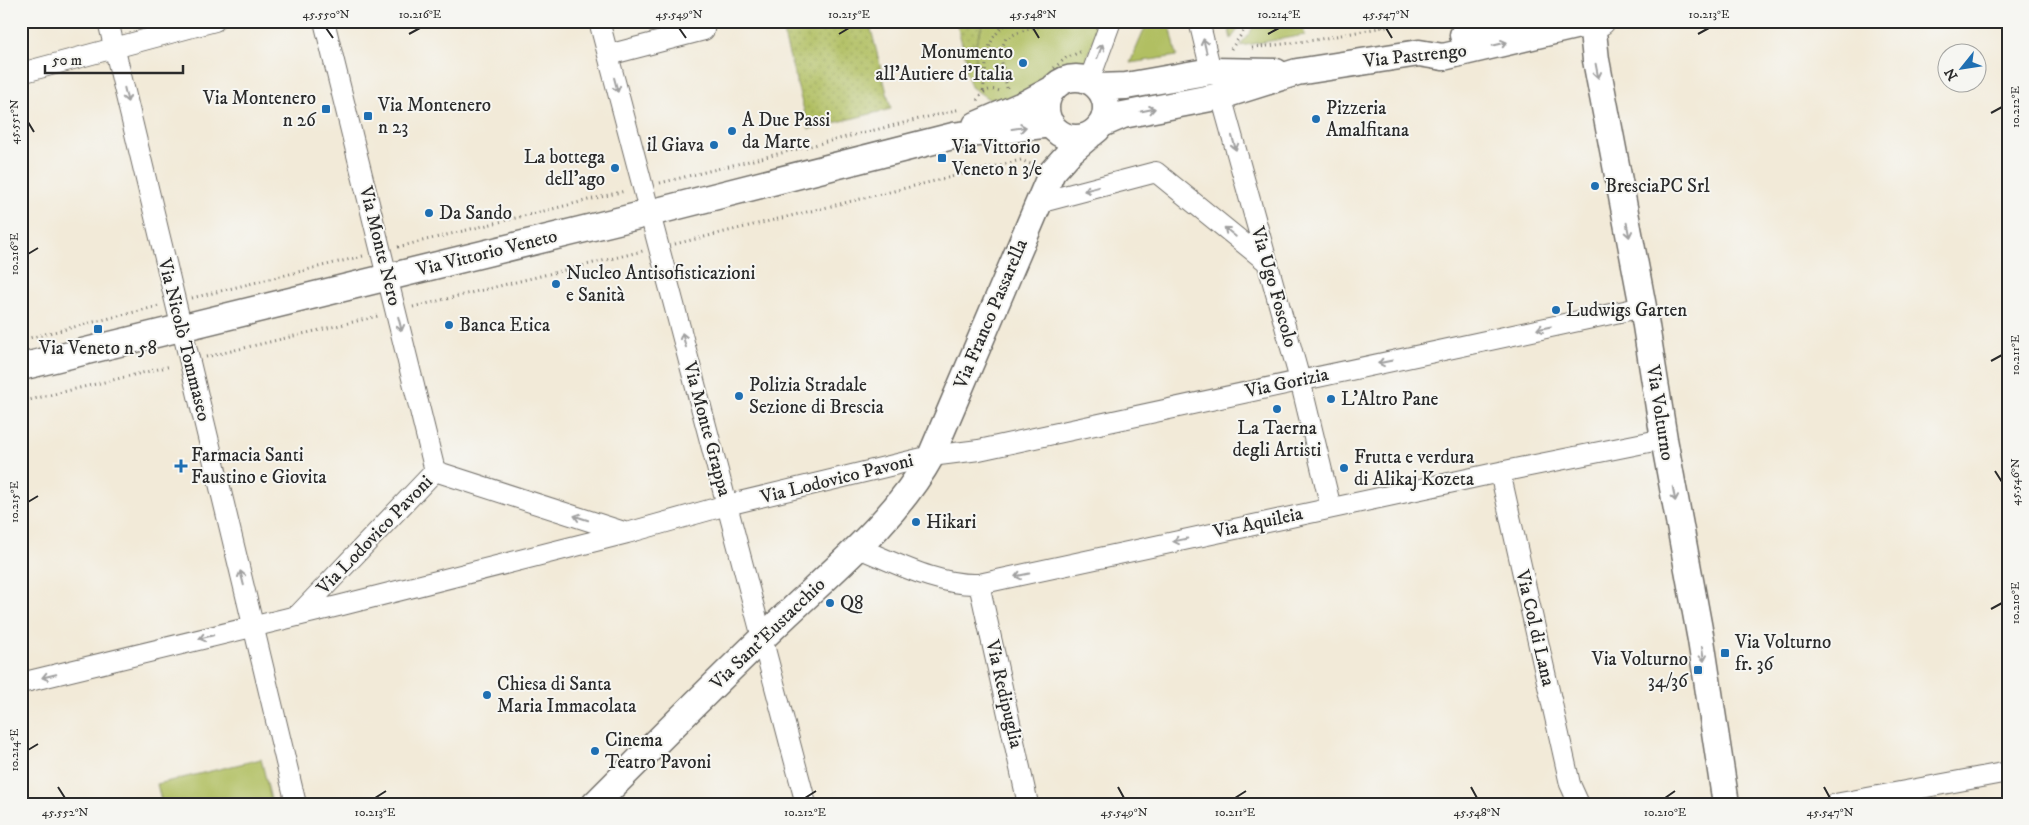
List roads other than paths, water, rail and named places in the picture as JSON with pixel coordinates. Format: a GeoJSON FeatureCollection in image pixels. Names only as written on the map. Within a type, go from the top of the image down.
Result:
{"type":"FeatureCollection","features":[{"type":"Feature","properties":{"kind":"street","name":"Via Nicolò Tommaseo"},"geometry":{"type":"LineString","coordinates":[[108,21],[296,804]]}},
{"type":"Feature","properties":{"kind":"street"},"geometry":{"type":"LineString","coordinates":[[21,73],[216,21]]}},
{"type":"Feature","properties":{"kind":"street","name":"Via Monte Nero"},"geometry":{"type":"LineString","coordinates":[[324,21],[435,471]]}},
{"type":"Feature","properties":{"kind":"street","name":"Via Monte Grappa"},"geometry":{"type":"LineString","coordinates":[[599,21],[806,804]]}},
{"type":"Feature","properties":{"kind":"street"},"geometry":{"type":"LineString","coordinates":[[1094,84],[1111,21]]}},
{"type":"Feature","properties":{"kind":"street"},"geometry":{"type":"LineString","coordinates":[[1199,21],[1211,71]]}},
{"type":"Feature","properties":{"kind":"street"},"geometry":{"type":"LineString","coordinates":[[1419,53],[1439,40],[1496,27],[1505,21]]}},
{"type":"Feature","properties":{"kind":"street","name":"Via Pastrengo"},"geometry":{"type":"LineString","coordinates":[[1095,130],[1123,115],[1221,96],[1296,72],[1419,53],[1443,57],[1595,22]]}},
{"type":"Feature","properties":{"kind":"street","name":"Via Volturno"},"geometry":{"type":"LineString","coordinates":[[1595,22],[1596,60],[1643,306],[1664,439],[1701,640],[1726,804]]}},
{"type":"Feature","properties":{"kind":"street"},"geometry":{"type":"LineString","coordinates":[[608,54],[704,30]]}},
{"type":"Feature","properties":{"kind":"street","name":"Via Pastrengo"},"geometry":{"type":"LineString","coordinates":[[1094,84],[1126,86],[1211,71],[1296,72]]}},
{"type":"Feature","properties":{"kind":"street"},"geometry":{"type":"LineString","coordinates":[[1078,78],[1094,84],[1106,102],[1106,114],[1095,130],[1071,138],[1053,126],[1046,106],[1053,89],[1067,79],[1078,78]]}},
{"type":"Feature","properties":{"kind":"street","name":"Via Vittorio Veneto"},"geometry":{"type":"LineString","coordinates":[[953,136],[1027,103],[1053,89]]}},
{"type":"Feature","properties":{"kind":"street","name":"Via Ugo Foscolo"},"geometry":{"type":"LineString","coordinates":[[1221,96],[1300,380],[1331,508]]}},
{"type":"Feature","properties":{"kind":"street","name":"Via Vittorio Veneto"},"geometry":{"type":"LineString","coordinates":[[21,367],[650,213],[953,136],[1053,126]]}},
{"type":"Feature","properties":{"kind":"street","name":"Via Franco Passarella"},"geometry":{"type":"LineString","coordinates":[[1052,172],[1053,126]]}},
{"type":"Feature","properties":{"kind":"street","name":"Via Franco Passarella"},"geometry":{"type":"LineString","coordinates":[[931,456],[1052,172],[1070,152],[1095,130]]}},
{"type":"Feature","properties":{"kind":"street"},"geometry":{"type":"LineString","coordinates":[[1038,203],[1156,172],[1268,263]]}},
{"type":"Feature","properties":{"kind":"street","name":"Via Gorizia"},"geometry":{"type":"LineString","coordinates":[[931,456],[979,450],[1643,306]]}},
{"type":"Feature","properties":{"kind":"street","name":"Via Aquileia"},"geometry":{"type":"LineString","coordinates":[[856,548],[940,579],[962,584],[979,584],[1500,472],[1664,439]]}},
{"type":"Feature","properties":{"kind":"street","name":"Via Lodovico Pavoni"},"geometry":{"type":"LineString","coordinates":[[21,683],[627,533],[727,505],[931,456]]}},
{"type":"Feature","properties":{"kind":"street","name":"Via Sant'Eustacchio"},"geometry":{"type":"LineString","coordinates":[[595,804],[762,638],[856,548],[902,500],[917,480],[931,456]]}},
{"type":"Feature","properties":{"kind":"street","name":"Via Lodovico Pavoni"},"geometry":{"type":"LineString","coordinates":[[299,614],[435,471],[627,533]]}},
{"type":"Feature","properties":{"kind":"street","name":"Via Col di Lana"},"geometry":{"type":"LineString","coordinates":[[1500,472],[1570,784],[1580,804]]}},
{"type":"Feature","properties":{"kind":"street","name":"Via Redipuglia"},"geometry":{"type":"LineString","coordinates":[[979,584],[1028,804]]}},
{"type":"Feature","properties":{"kind":"street"},"geometry":{"type":"LineString","coordinates":[[1835,804],[1937,795],[2008,772]]}},
{"type":"Feature","properties":{"kind":"street","name":"Via Col di Lana"},"geometry":{"type":"LineString","coordinates":[[1568,804],[1570,784]]}},
{"type":"Feature","properties":{"kind":"place","name":"Monumento all'Autiere d'Italia"},"geometry":{"type":"Point","coordinates":[1023,63]}},
{"type":"Feature","properties":{"kind":"place","name":"Via Montenero n 26"},"geometry":{"type":"Point","coordinates":[326,109]}},
{"type":"Feature","properties":{"kind":"place","name":"Via Montenero n 23"},"geometry":{"type":"Point","coordinates":[368,116]}},
{"type":"Feature","properties":{"kind":"place","name":"Pizzeria Amalfitana"},"geometry":{"type":"Point","coordinates":[1316,119]}},
{"type":"Feature","properties":{"kind":"place","name":"A Due Passi da Marte"},"geometry":{"type":"Point","coordinates":[732,131]}},
{"type":"Feature","properties":{"kind":"place","name":"il Giava"},"geometry":{"type":"Point","coordinates":[714,145]}},
{"type":"Feature","properties":{"kind":"place","name":"Via Vittorio Veneto n 3/e"},"geometry":{"type":"Point","coordinates":[942,158]}},
{"type":"Feature","properties":{"kind":"place","name":"La bottega dell'ago"},"geometry":{"type":"Point","coordinates":[615,168]}},
{"type":"Feature","properties":{"kind":"place","name":"BresciaPC Srl"},"geometry":{"type":"Point","coordinates":[1595,186]}},
{"type":"Feature","properties":{"kind":"place","name":"Da Sando"},"geometry":{"type":"Point","coordinates":[429,213]}},
{"type":"Feature","properties":{"kind":"place","name":"Nucleo Antisofisticazioni e Sanità"},"geometry":{"type":"Point","coordinates":[556,284]}},
{"type":"Feature","properties":{"kind":"place","name":"Ludwigs Garten"},"geometry":{"type":"Point","coordinates":[1556,310]}},
{"type":"Feature","properties":{"kind":"place","name":"Banca Etica"},"geometry":{"type":"Point","coordinates":[449,325]}},
{"type":"Feature","properties":{"kind":"place","name":"Via Veneto n 58"},"geometry":{"type":"Point","coordinates":[98,329]}},
{"type":"Feature","properties":{"kind":"place","name":"Polizia Stradale Sezione di Brescia"},"geometry":{"type":"Point","coordinates":[739,396]}},
{"type":"Feature","properties":{"kind":"place","name":"L'Altro Pane"},"geometry":{"type":"Point","coordinates":[1331,399]}},
{"type":"Feature","properties":{"kind":"place","name":"La Taerna degli Artisti"},"geometry":{"type":"Point","coordinates":[1277,409]}},
{"type":"Feature","properties":{"kind":"place","name":"Farmacia Santi Faustino e Giovita"},"geometry":{"type":"Point","coordinates":[181,466]}},
{"type":"Feature","properties":{"kind":"place","name":"Frutta e verdura di Alikaj Kozeta"},"geometry":{"type":"Point","coordinates":[1344,468]}},
{"type":"Feature","properties":{"kind":"place","name":"Hikari"},"geometry":{"type":"Point","coordinates":[916,522]}},
{"type":"Feature","properties":{"kind":"place","name":"Q8"},"geometry":{"type":"Point","coordinates":[830,603]}},
{"type":"Feature","properties":{"kind":"place","name":"Via Volturno fr. 36"},"geometry":{"type":"Point","coordinates":[1725,653]}},
{"type":"Feature","properties":{"kind":"place","name":"Via Volturno 34/36"},"geometry":{"type":"Point","coordinates":[1698,670]}},
{"type":"Feature","properties":{"kind":"place","name":"Chiesa di Santa Maria Immacolata"},"geometry":{"type":"Point","coordinates":[487,695]}},
{"type":"Feature","properties":{"kind":"place","name":"Cinema Teatro Pavoni"},"geometry":{"type":"Point","coordinates":[595,751]}}]}
